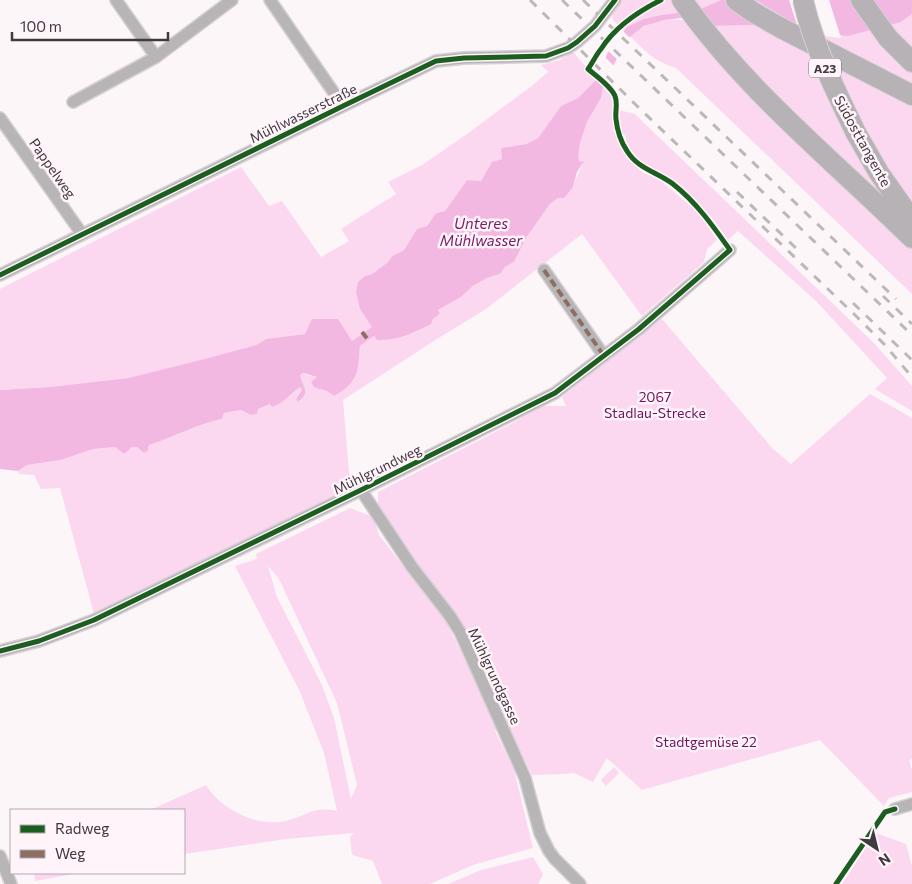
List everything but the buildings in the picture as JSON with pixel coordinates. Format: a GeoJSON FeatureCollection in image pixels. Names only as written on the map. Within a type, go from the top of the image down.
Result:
{"type":"FeatureCollection","features":[{"type":"Feature","properties":{"kind":"highway"},"geometry":{"type":"LineString","coordinates":[[682,0],[717,46],[769,103],[912,238]]}},
{"type":"Feature","properties":{"kind":"highway"},"geometry":{"type":"LineString","coordinates":[[736,0],[774,24],[912,95]]}},
{"type":"Feature","properties":{"kind":"highway","name":"Südosttangente"},"geometry":{"type":"LineString","coordinates":[[803,0],[818,51],[834,88],[861,130],[912,197]]}},
{"type":"Feature","properties":{"kind":"highway","name":"Südosttangente"},"geometry":{"type":"LineString","coordinates":[[816,0],[861,130],[879,173],[912,220]]}},
{"type":"Feature","properties":{"kind":"highway"},"geometry":{"type":"LineString","coordinates":[[861,0],[888,38],[912,62]]}},
{"type":"Feature","properties":{"kind":"street"},"geometry":{"type":"LineString","coordinates":[[116,0],[156,56]]}},
{"type":"Feature","properties":{"kind":"street"},"geometry":{"type":"LineString","coordinates":[[73,102],[156,56],[232,0]]}},
{"type":"Feature","properties":{"kind":"street"},"geometry":{"type":"LineString","coordinates":[[270,0],[343,106]]}},
{"type":"Feature","properties":{"kind":"street","name":"Mühlwasserstraße"},"geometry":{"type":"LineString","coordinates":[[0,275],[436,62],[464,58],[546,56],[568,48],[595,26],[614,0]]}},
{"type":"Feature","properties":{"kind":"street","name":"Pappelweg"},"geometry":{"type":"LineString","coordinates":[[0,118],[82,234]]}},
{"type":"Feature","properties":{"kind":"street","name":"Mühlgrundweg"},"geometry":{"type":"LineString","coordinates":[[0,651],[46,638],[94,620],[555,393],[639,329],[730,250]]}},
{"type":"Feature","properties":{"kind":"street"},"geometry":{"type":"LineString","coordinates":[[544,270],[604,356]]}},
{"type":"Feature","properties":{"kind":"street","name":"Mühlgrundgasse"},"geometry":{"type":"LineString","coordinates":[[361,490],[412,567],[460,632],[525,778],[540,833],[554,859],[580,884]]}},
{"type":"Feature","properties":{"kind":"street"},"geometry":{"type":"LineString","coordinates":[[895,809],[912,804]]}},
{"type":"Feature","properties":{"kind":"street"},"geometry":{"type":"LineString","coordinates":[[0,856],[12,884]]}},
{"type":"Feature","properties":{"kind":"green space"},"geometry":{"type":"Polygon","coordinates":[[[622,0],[721,0],[698,10],[661,15],[627,27],[624,31],[612,19],[613,13],[622,0]]]}},
{"type":"Feature","properties":{"kind":"green space"},"geometry":{"type":"Polygon","coordinates":[[[912,14],[912,294],[676,68],[651,55],[630,36],[650,24],[668,19],[677,19],[709,26],[901,22],[912,14]]]}},
{"type":"Feature","properties":{"kind":"green space"},"geometry":{"type":"Polygon","coordinates":[[[573,52],[597,79],[578,98],[561,106],[538,138],[526,144],[501,148],[502,159],[492,163],[481,181],[467,180],[445,211],[436,213],[427,226],[417,229],[404,250],[392,256],[388,262],[372,274],[365,276],[360,309],[373,327],[352,341],[306,334],[266,339],[256,345],[128,378],[50,387],[0,390],[0,289],[241,167],[269,206],[282,201],[321,257],[349,241],[341,229],[396,194],[388,182],[422,165],[533,85],[548,72],[541,65],[560,60],[573,52]]]}},
{"type":"Feature","properties":{"kind":"green space"},"geometry":{"type":"Polygon","coordinates":[[[603,86],[606,87],[610,95],[612,94],[615,109],[635,114],[873,342],[912,386],[912,411],[875,389],[887,378],[816,301],[738,231],[728,240],[696,201],[676,184],[649,167],[633,153],[625,135],[613,129],[626,157],[642,172],[661,181],[692,207],[703,219],[717,240],[707,249],[704,262],[642,316],[582,234],[486,309],[343,400],[349,473],[355,487],[94,614],[60,488],[41,489],[34,475],[19,474],[18,471],[27,465],[61,460],[93,449],[115,447],[124,454],[132,447],[137,447],[145,453],[148,451],[149,445],[203,424],[222,419],[224,413],[241,410],[251,415],[257,414],[258,409],[270,404],[272,406],[280,403],[300,387],[302,390],[296,399],[298,402],[305,392],[299,375],[303,373],[318,377],[311,382],[316,388],[327,391],[334,396],[342,391],[348,387],[356,376],[360,346],[374,336],[377,340],[399,338],[431,324],[433,319],[440,314],[438,310],[461,297],[473,286],[487,278],[500,274],[505,267],[514,262],[526,238],[550,204],[558,198],[564,197],[573,187],[583,162],[580,162],[578,158],[580,143],[587,122],[601,98],[603,86]]]}},
{"type":"Feature","properties":{"kind":"green space"},"geometry":{"type":"Polygon","coordinates":[[[662,319],[773,449],[791,464],[870,394],[912,418],[912,759],[909,760],[912,770],[912,792],[889,798],[884,806],[820,740],[642,790],[607,758],[593,782],[574,773],[532,775],[463,630],[406,550],[378,504],[378,492],[511,424],[542,406],[566,406],[562,397],[662,319]]]}},
{"type":"Feature","properties":{"kind":"green space"},"geometry":{"type":"Polygon","coordinates":[[[350,508],[373,517],[379,535],[446,621],[499,728],[495,731],[514,770],[533,848],[473,865],[430,884],[382,884],[373,861],[352,855],[350,837],[354,833],[286,839],[185,854],[185,809],[152,809],[206,785],[221,802],[231,809],[242,815],[266,822],[289,820],[322,809],[337,811],[324,753],[300,692],[235,566],[257,559],[256,554],[350,508]],[[268,566],[277,597],[322,685],[334,718],[351,799],[357,785],[337,703],[279,579],[268,566]]]}},
{"type":"Feature","properties":{"kind":"green space"},"geometry":{"type":"Polygon","coordinates":[[[614,767],[619,773],[606,786],[601,780],[614,767]]]}},
{"type":"Feature","properties":{"kind":"green space"},"geometry":{"type":"Polygon","coordinates":[[[876,833],[906,844],[912,866],[912,884],[842,884],[876,833]]]}},
{"type":"Feature","properties":{"kind":"green space"},"geometry":{"type":"Polygon","coordinates":[[[533,857],[543,874],[538,884],[448,884],[481,870],[533,857]]]}},
{"type":"Feature","properties":{"kind":"green space"},"geometry":{"type":"Polygon","coordinates":[[[34,874],[74,874],[35,881],[34,874]]]}},
{"type":"Feature","properties":{"kind":"water","name":"Unteres Mühlwasser"},"geometry":{"type":"Polygon","coordinates":[[[721,0],[912,0],[912,14],[901,22],[848,36],[754,25],[709,26],[681,18],[664,20],[644,26],[627,39],[603,86],[601,98],[587,122],[580,143],[578,158],[580,162],[584,161],[577,172],[573,187],[564,198],[558,198],[550,204],[526,238],[514,262],[505,267],[500,274],[487,278],[473,286],[461,297],[438,310],[440,314],[433,319],[431,324],[399,338],[377,340],[374,336],[360,346],[356,376],[342,391],[334,396],[327,391],[316,388],[311,382],[317,377],[303,373],[300,375],[305,392],[298,402],[296,399],[302,390],[300,387],[276,405],[272,407],[270,404],[258,409],[257,414],[251,415],[241,410],[224,413],[222,419],[149,445],[148,451],[144,453],[137,447],[132,447],[124,454],[115,447],[93,449],[61,460],[27,465],[18,471],[0,469],[0,390],[50,387],[128,378],[256,345],[266,339],[305,334],[312,319],[338,319],[352,341],[372,327],[360,309],[356,292],[358,282],[388,262],[392,256],[404,250],[417,229],[427,226],[436,213],[445,211],[467,180],[481,181],[492,162],[502,159],[501,148],[526,144],[538,138],[561,106],[578,98],[597,79],[608,52],[627,27],[644,19],[698,10],[721,0]]]}},
{"type":"Feature","properties":{"kind":"pier"},"geometry":{"type":"Polygon","coordinates":[[[724,0],[755,0],[797,25],[789,0],[829,0],[841,38],[769,29],[724,0]]]}},
{"type":"Feature","properties":{"kind":"pier"},"geometry":{"type":"Polygon","coordinates":[[[622,30],[631,39],[619,61],[607,50],[622,30]]]}},
{"type":"Feature","properties":{"kind":"pier"},"geometry":{"type":"Polygon","coordinates":[[[604,56],[615,67],[607,84],[596,74],[604,56]]]}},
{"type":"Feature","properties":{"kind":"railway"},"geometry":{"type":"LineString","coordinates":[[530,0],[637,106],[855,315],[885,345],[912,377]]}},
{"type":"Feature","properties":{"kind":"railway"},"geometry":{"type":"LineString","coordinates":[[562,0],[912,335]]}},
{"type":"Feature","properties":{"kind":"railway"},"geometry":{"type":"LineString","coordinates":[[583,0],[896,299]]}},
{"type":"Feature","properties":{"kind":"railway"},"geometry":{"type":"LineString","coordinates":[[737,192],[797,249]]}},
{"type":"Feature","properties":{"kind":"railway"},"geometry":{"type":"LineString","coordinates":[[883,296],[912,324]]}},
{"type":"Feature","properties":{"kind":"railway"},"geometry":{"type":"LineString","coordinates":[[853,303],[912,360]]}},
{"type":"Feature","properties":{"kind":"marked path"},"geometry":{"type":"LineString","coordinates":[[544,270],[604,356]]}},
{"type":"Feature","properties":{"kind":"marked path"},"geometry":{"type":"LineString","coordinates":[[362,332],[369,341]]}},
{"type":"Feature","properties":{"kind":"cycle path"},"geometry":{"type":"LineString","coordinates":[[0,275],[436,61],[464,58],[546,56],[568,48],[595,26],[615,0]]}},
{"type":"Feature","properties":{"kind":"cycle path"},"geometry":{"type":"LineString","coordinates":[[0,651],[39,641],[94,620],[555,393],[639,329],[730,250],[704,215],[681,191],[631,157],[618,131],[615,96],[607,85],[588,69],[607,41],[620,27],[644,9],[661,0]]}},
{"type":"Feature","properties":{"kind":"cycle path"},"geometry":{"type":"LineString","coordinates":[[836,884],[885,812],[895,809]]}},
{"type":"Feature","properties":{"kind":"park label","name":"2067 Stadlau-Strecke"},"geometry":{"type":"Point","coordinates":[655,404]}},
{"type":"Feature","properties":{"kind":"park label","name":"Stadtgemüse 22"},"geometry":{"type":"Point","coordinates":[706,741]}}]}
